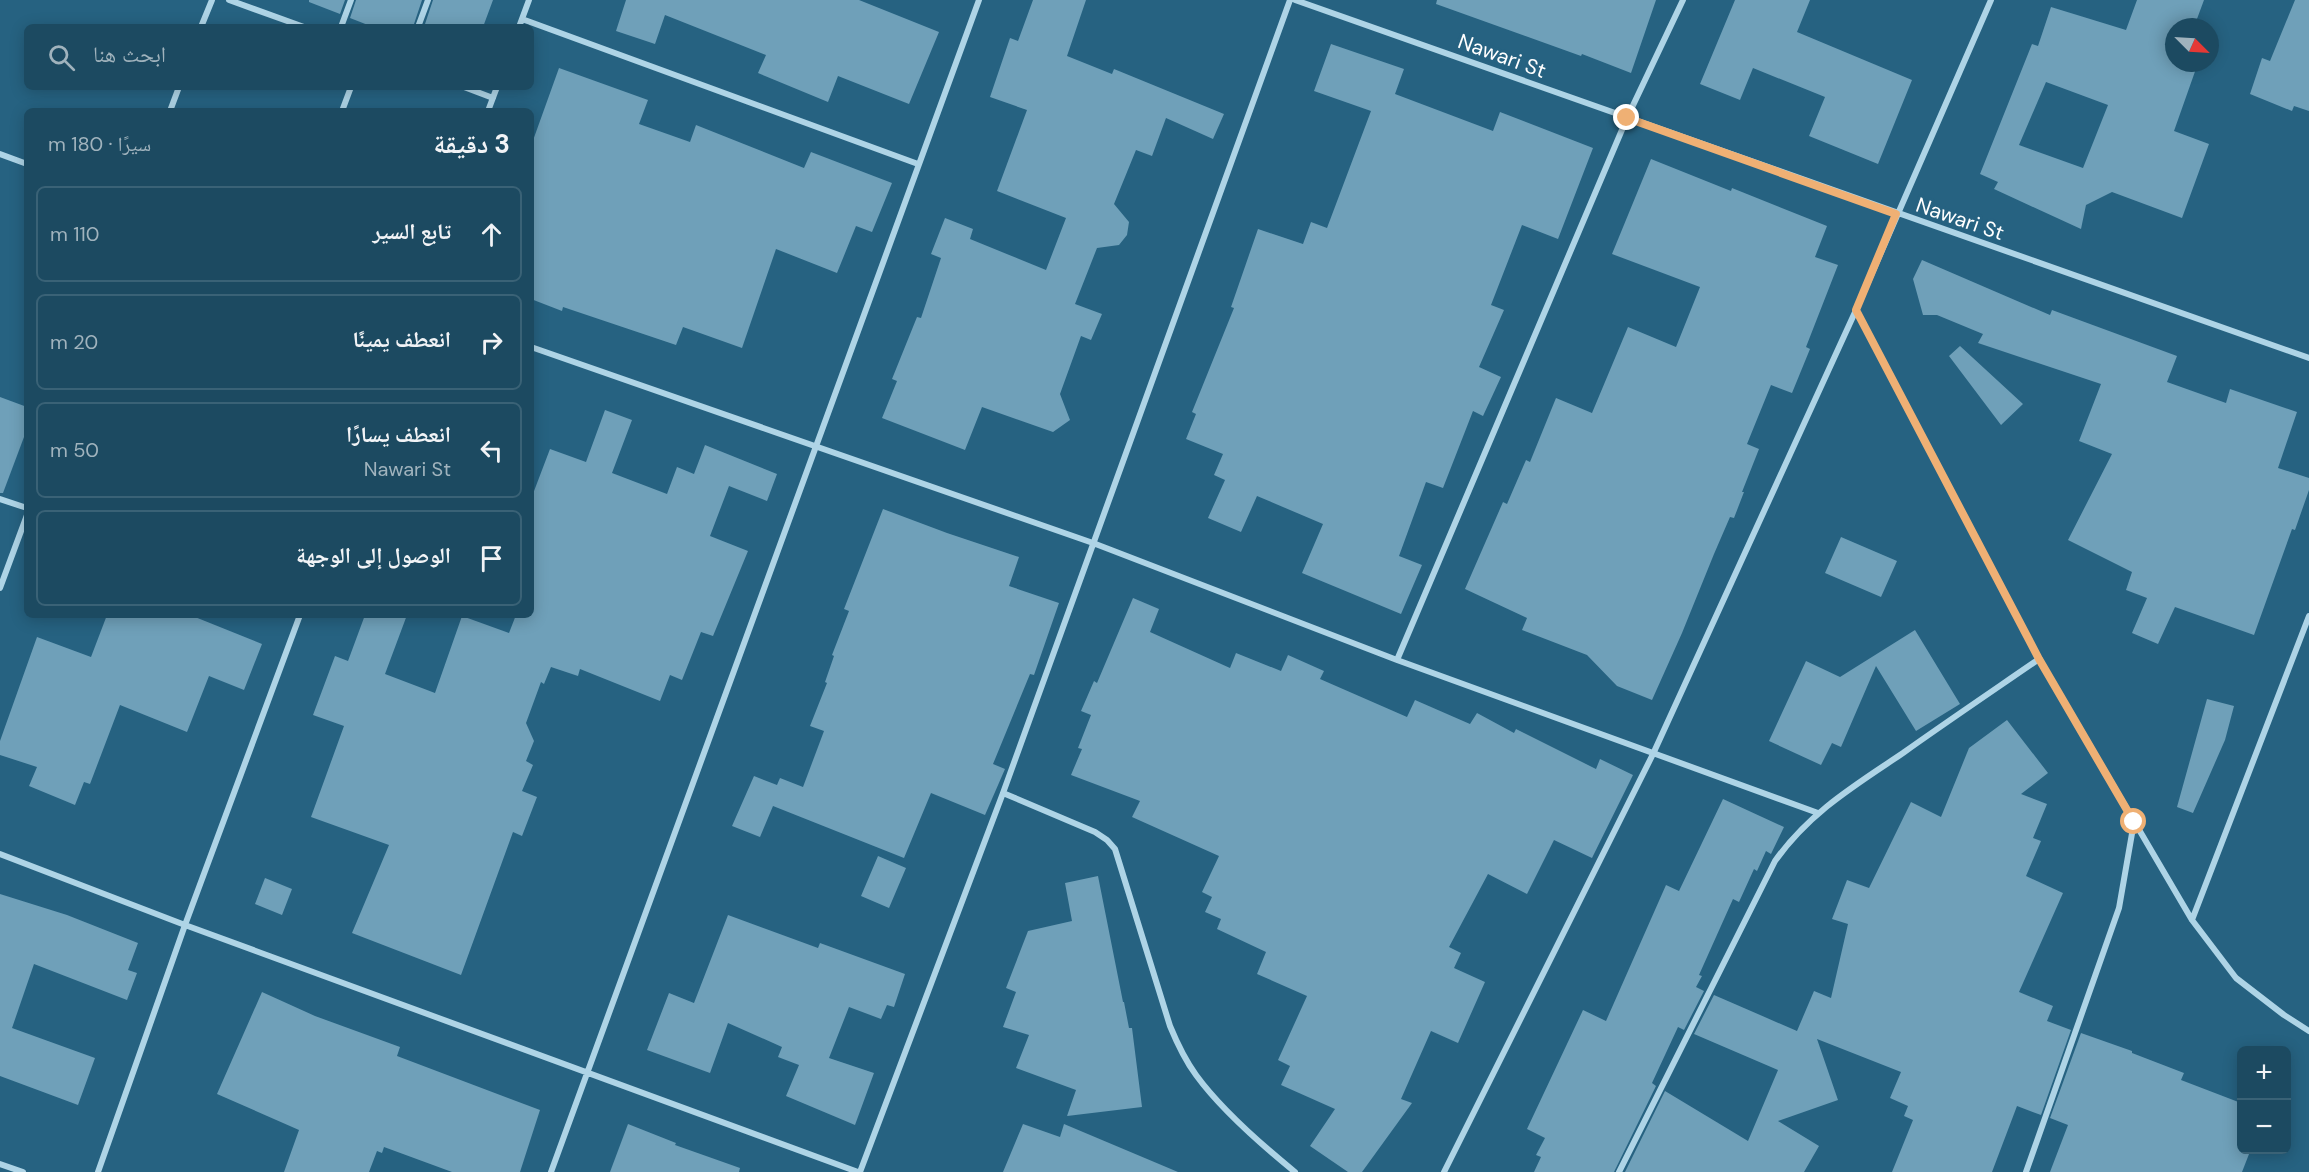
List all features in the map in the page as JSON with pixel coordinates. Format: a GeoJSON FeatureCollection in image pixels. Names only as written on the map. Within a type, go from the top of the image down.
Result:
{"type":"FeatureCollection","features":[{"type":"Feature","properties":{"kind":"street"},"geometry":{"type":"LineString","coordinates":[[202,24],[212,0]]}},
{"type":"Feature","properties":{"kind":"street"},"geometry":{"type":"LineString","coordinates":[[229,0],[295,24]]}},
{"type":"Feature","properties":{"kind":"street"},"geometry":{"type":"LineString","coordinates":[[342,24],[351,0]]}},
{"type":"Feature","properties":{"kind":"street"},"geometry":{"type":"LineString","coordinates":[[419,24],[428,0]]}},
{"type":"Feature","properties":{"kind":"street"},"geometry":{"type":"LineString","coordinates":[[520,24],[529,0]]}},
{"type":"Feature","properties":{"kind":"street"},"geometry":{"type":"LineString","coordinates":[[551,1172],[979,0]]}},
{"type":"Feature","properties":{"kind":"street"},"geometry":{"type":"LineString","coordinates":[[0,854],[185,925],[859,1172],[1003,793],[1290,0]]}},
{"type":"Feature","properties":{"kind":"street","name":"Nawari St"},"geometry":{"type":"LineString","coordinates":[[1295,0],[2309,358]]}},
{"type":"Feature","properties":{"kind":"street"},"geometry":{"type":"LineString","coordinates":[[1397,660],[1627,118],[1683,0]]}},
{"type":"Feature","properties":{"kind":"street"},"geometry":{"type":"LineString","coordinates":[[1444,1172],[1653,754],[1856,310],[1991,0]]}},
{"type":"Feature","properties":{"kind":"street"},"geometry":{"type":"LineString","coordinates":[[522,19],[918,164]]}},
{"type":"Feature","properties":{"kind":"street"},"geometry":{"type":"LineString","coordinates":[[171,108],[178,90]]}},
{"type":"Feature","properties":{"kind":"street"},"geometry":{"type":"LineString","coordinates":[[343,108],[350,90]]}},
{"type":"Feature","properties":{"kind":"street"},"geometry":{"type":"LineString","coordinates":[[472,90],[493,98]]}},
{"type":"Feature","properties":{"kind":"street"},"geometry":{"type":"LineString","coordinates":[[489,108],[495,90]]}},
{"type":"Feature","properties":{"kind":"street"},"geometry":{"type":"LineString","coordinates":[[0,154],[24,163]]}},
{"type":"Feature","properties":{"kind":"street"},"geometry":{"type":"LineString","coordinates":[[1856,310],[2039,659],[2192,920],[2236,978],[2284,1015],[2309,1030]]}},
{"type":"Feature","properties":{"kind":"street"},"geometry":{"type":"LineString","coordinates":[[534,348],[1093,543],[1397,660],[1818,813]]}},
{"type":"Feature","properties":{"kind":"street"},"geometry":{"type":"LineString","coordinates":[[0,499],[24,507]]}},
{"type":"Feature","properties":{"kind":"street"},"geometry":{"type":"LineString","coordinates":[[0,588],[24,523]]}},
{"type":"Feature","properties":{"kind":"street"},"geometry":{"type":"LineString","coordinates":[[2192,920],[2309,616]]}},
{"type":"Feature","properties":{"kind":"street"},"geometry":{"type":"LineString","coordinates":[[98,1172],[185,925],[299,618]]}},
{"type":"Feature","properties":{"kind":"street"},"geometry":{"type":"LineString","coordinates":[[1619,1172],[1775,861],[1798,831],[1818,813],[2039,659]]}},
{"type":"Feature","properties":{"kind":"street"},"geometry":{"type":"LineString","coordinates":[[1003,793],[1095,832],[1107,840],[1114,849],[1170,1026],[1181,1051],[1197,1076],[1239,1122],[1295,1172]]}},
{"type":"Feature","properties":{"kind":"street"},"geometry":{"type":"LineString","coordinates":[[2026,1172],[2119,908],[2134,822]]}},
{"type":"Feature","properties":{"kind":"street"},"geometry":{"type":"LineString","coordinates":[[0,1164],[23,1172]]}},
{"type":"Feature","properties":{"kind":"building"},"geometry":{"type":"Polygon","coordinates":[[[309,0],[345,0],[340,14],[309,2],[309,0]]]}},
{"type":"Feature","properties":{"kind":"building"},"geometry":{"type":"Polygon","coordinates":[[[356,0],[422,0],[414,24],[365,24],[350,18],[356,0]]]}},
{"type":"Feature","properties":{"kind":"building"},"geometry":{"type":"Polygon","coordinates":[[[433,0],[493,0],[484,24],[425,24],[433,0]]]}},
{"type":"Feature","properties":{"kind":"building"},"geometry":{"type":"Polygon","coordinates":[[[626,0],[859,0],[939,32],[909,104],[838,76],[828,102],[758,73],[766,55],[665,15],[655,44],[616,31],[626,0]]]}},
{"type":"Feature","properties":{"kind":"building"},"geometry":{"type":"Polygon","coordinates":[[[1033,0],[1086,0],[1067,56],[1112,74],[1114,69],[1224,114],[1213,139],[1166,118],[1152,156],[1136,150],[1114,204],[1129,222],[1127,235],[1119,245],[1097,248],[1075,304],[1102,314],[1091,340],[1081,336],[1060,394],[1070,420],[1053,432],[982,407],[965,450],[882,418],[897,381],[892,379],[917,317],[921,318],[941,258],[931,254],[945,218],[973,229],[970,239],[1046,270],[1066,218],[997,191],[1027,110],[990,97],[1010,38],[1018,41],[1033,0]]]}},
{"type":"Feature","properties":{"kind":"building"},"geometry":{"type":"Polygon","coordinates":[[[1437,0],[1656,0],[1631,73],[1436,4],[1437,0]]]}},
{"type":"Feature","properties":{"kind":"building"},"geometry":{"type":"Polygon","coordinates":[[[1735,0],[1810,0],[1797,32],[1912,80],[1878,164],[1809,136],[1825,97],[1753,68],[1740,100],[1700,84],[1735,0]]]}},
{"type":"Feature","properties":{"kind":"building"},"geometry":{"type":"Polygon","coordinates":[[[2137,0],[2204,0],[2197,18],[2165,18],[2165,72],[2195,72],[2174,131],[2209,144],[2182,218],[2112,192],[2086,205],[2081,229],[1994,189],[1998,182],[1980,174],[2032,44],[2038,46],[2051,7],[2126,30],[2137,0]],[[2046,82],[2019,145],[2083,168],[2108,105],[2046,82]]]}},
{"type":"Feature","properties":{"kind":"building"},"geometry":{"type":"Polygon","coordinates":[[[2295,0],[2309,0],[2309,111],[2294,106],[2292,111],[2250,94],[2262,58],[2270,61],[2295,0]]]}},
{"type":"Feature","properties":{"kind":"building"},"geometry":{"type":"Polygon","coordinates":[[[1331,44],[1404,69],[1395,94],[1493,131],[1500,112],[1593,148],[1558,239],[1522,225],[1491,305],[1504,310],[1479,367],[1501,377],[1483,416],[1473,411],[1443,488],[1426,482],[1399,556],[1422,565],[1401,614],[1302,573],[1323,524],[1257,496],[1241,532],[1208,518],[1225,480],[1214,475],[1223,454],[1186,439],[1196,414],[1192,412],[1234,308],[1231,307],[1258,229],[1303,244],[1311,222],[1327,228],[1371,111],[1314,91],[1331,44]]]}},
{"type":"Feature","properties":{"kind":"building"},"geometry":{"type":"Polygon","coordinates":[[[559,68],[648,100],[639,124],[690,142],[696,125],[804,168],[811,152],[892,183],[872,232],[856,226],[837,273],[776,249],[742,348],[683,327],[676,345],[563,307],[562,311],[534,300],[534,138],[559,68]]]}},
{"type":"Feature","properties":{"kind":"building"},"geometry":{"type":"Polygon","coordinates":[[[1651,159],[1827,226],[1815,257],[1838,265],[1806,347],[1810,349],[1792,393],[1771,385],[1747,444],[1759,449],[1742,492],[1744,492],[1734,518],[1730,517],[1652,700],[1617,686],[1587,655],[1522,630],[1527,618],[1465,589],[1503,502],[1507,504],[1526,460],[1530,462],[1556,398],[1592,413],[1628,327],[1676,347],[1700,287],[1612,254],[1651,159]]]}},
{"type":"Feature","properties":{"kind":"building"},"geometry":{"type":"Polygon","coordinates":[[[1922,260],[2050,315],[2052,310],[2177,356],[2167,382],[2226,403],[2230,389],[2297,412],[2278,468],[2309,478],[2309,490],[2295,530],[2292,529],[2254,635],[2175,607],[2158,644],[2132,633],[2147,598],[2126,590],[2132,572],[2068,540],[2112,454],[2079,441],[2101,384],[1978,343],[1983,334],[1937,315],[1923,315],[1913,279],[1922,260]]]}},
{"type":"Feature","properties":{"kind":"building"},"geometry":{"type":"Polygon","coordinates":[[[1960,346],[2023,404],[2001,425],[1949,356],[1960,346]]]}},
{"type":"Feature","properties":{"kind":"building"},"geometry":{"type":"Polygon","coordinates":[[[0,397],[24,406],[24,437],[3,493],[0,493],[0,397]]]}},
{"type":"Feature","properties":{"kind":"building"},"geometry":{"type":"Polygon","coordinates":[[[605,410],[632,420],[612,473],[667,494],[677,467],[694,474],[705,445],[777,474],[767,501],[729,486],[710,536],[748,551],[713,636],[701,632],[682,680],[670,675],[660,701],[580,669],[578,676],[551,667],[544,684],[541,682],[526,723],[534,741],[526,761],[533,765],[522,791],[537,797],[522,836],[513,832],[461,975],[352,933],[389,845],[311,817],[344,726],[313,715],[335,656],[348,661],[364,618],[406,618],[385,674],[435,693],[461,618],[468,618],[509,633],[515,618],[534,618],[534,491],[550,449],[586,462],[605,410]]]}},
{"type":"Feature","properties":{"kind":"building"},"geometry":{"type":"Polygon","coordinates":[[[883,509],[1019,557],[1009,586],[1059,603],[1034,675],[1030,674],[993,764],[1005,769],[985,815],[931,793],[904,858],[773,806],[760,837],[732,826],[754,776],[777,785],[780,778],[803,787],[824,731],[810,726],[827,683],[825,682],[834,656],[832,655],[849,611],[844,609],[883,509]]]}},
{"type":"Feature","properties":{"kind":"building"},"geometry":{"type":"Polygon","coordinates":[[[1841,537],[1897,561],[1881,597],[1825,573],[1841,537]]]}},
{"type":"Feature","properties":{"kind":"building"},"geometry":{"type":"Polygon","coordinates":[[[1133,598],[1159,609],[1150,632],[1230,668],[1236,653],[1281,671],[1288,655],[1324,671],[1320,679],[1407,717],[1415,700],[1470,724],[1477,713],[1514,733],[1516,729],[1596,769],[1600,759],[1633,775],[1592,858],[1554,840],[1527,894],[1488,874],[1449,947],[1461,953],[1454,968],[1485,982],[1458,1043],[1431,1031],[1401,1099],[1412,1103],[1362,1172],[1348,1172],[1310,1146],[1335,1109],[1281,1085],[1290,1066],[1278,1060],[1307,996],[1257,974],[1266,952],[1217,929],[1221,919],[1205,912],[1212,897],[1202,892],[1219,856],[1132,817],[1140,801],[1071,775],[1082,749],[1078,748],[1091,715],[1081,711],[1094,681],[1097,683],[1133,598]]]}},
{"type":"Feature","properties":{"kind":"building"},"geometry":{"type":"Polygon","coordinates":[[[106,618],[197,618],[262,644],[244,690],[209,676],[187,732],[120,705],[90,784],[84,782],[75,805],[29,786],[37,767],[0,755],[0,741],[37,637],[91,657],[106,618]]]}},
{"type":"Feature","properties":{"kind":"building"},"geometry":{"type":"Polygon","coordinates":[[[1915,630],[1960,704],[1916,731],[1876,666],[1841,747],[1832,743],[1821,765],[1769,741],[1806,661],[1840,677],[1915,630]]]}},
{"type":"Feature","properties":{"kind":"building"},"geometry":{"type":"Polygon","coordinates":[[[2207,699],[2234,706],[2225,740],[2193,813],[2177,807],[2207,699]]]}},
{"type":"Feature","properties":{"kind":"building"},"geometry":{"type":"Polygon","coordinates":[[[2007,720],[2048,773],[2021,794],[2047,804],[2033,838],[2041,841],[2026,876],[2063,893],[2019,992],[2053,1006],[2047,1021],[2071,1030],[2041,1115],[2017,1106],[1992,1172],[1892,1172],[1913,1120],[1904,1116],[1908,1106],[1890,1098],[1901,1072],[1817,1039],[1838,1100],[1778,1121],[1819,1146],[1804,1172],[1625,1172],[1665,1091],[1748,1141],[1778,1070],[1694,1034],[1714,995],[1797,1031],[1814,991],[1831,998],[1848,924],[1832,919],[1847,880],[1869,888],[1911,802],[1941,817],[1969,748],[2007,720]]]}},
{"type":"Feature","properties":{"kind":"building"},"geometry":{"type":"Polygon","coordinates":[[[1723,799],[1784,827],[1771,854],[1766,851],[1757,871],[1754,869],[1739,902],[1733,899],[1699,975],[1702,976],[1696,987],[1704,991],[1684,1030],[1678,1027],[1652,1083],[1656,1086],[1614,1172],[1534,1172],[1541,1157],[1536,1155],[1545,1138],[1527,1129],[1583,1010],[1606,1021],[1666,885],[1679,891],[1723,799]]]}},
{"type":"Feature","properties":{"kind":"building"},"geometry":{"type":"Polygon","coordinates":[[[878,856],[906,868],[889,908],[861,896],[878,856]]]}},
{"type":"Feature","properties":{"kind":"building"},"geometry":{"type":"Polygon","coordinates":[[[1098,876],[1123,1002],[1129,1028],[1132,1028],[1142,1107],[1067,1116],[1076,1090],[1016,1068],[1029,1035],[1003,1027],[1016,992],[1006,988],[1028,931],[1072,921],[1065,883],[1098,876]]]}},
{"type":"Feature","properties":{"kind":"building"},"geometry":{"type":"Polygon","coordinates":[[[265,878],[292,889],[282,915],[255,904],[265,878]]]}},
{"type":"Feature","properties":{"kind":"building"},"geometry":{"type":"Polygon","coordinates":[[[0,894],[67,915],[138,943],[128,970],[137,973],[127,1000],[34,964],[12,1028],[95,1058],[78,1105],[0,1076],[0,894]]]}},
{"type":"Feature","properties":{"kind":"building"},"geometry":{"type":"Polygon","coordinates":[[[728,915],[818,948],[820,943],[905,974],[894,1007],[887,1005],[881,1019],[849,1007],[829,1058],[874,1073],[855,1125],[786,1096],[799,1065],[778,1057],[782,1047],[728,1023],[710,1073],[647,1050],[669,993],[694,1003],[728,915]]]}},
{"type":"Feature","properties":{"kind":"building"},"geometry":{"type":"Polygon","coordinates":[[[262,992],[315,1016],[400,1047],[397,1056],[540,1110],[520,1172],[452,1172],[384,1147],[382,1153],[377,1151],[369,1172],[284,1172],[299,1130],[217,1094],[262,992]]]}},
{"type":"Feature","properties":{"kind":"building"},"geometry":{"type":"Polygon","coordinates":[[[2081,1033],[2184,1073],[2181,1080],[2237,1101],[2237,1154],[2249,1154],[2242,1172],[2050,1172],[2068,1125],[2050,1118],[2081,1033]]]}},
{"type":"Feature","properties":{"kind":"building"},"geometry":{"type":"Polygon","coordinates":[[[628,1124],[676,1143],[675,1145],[740,1168],[739,1172],[610,1172],[628,1124]]]}},
{"type":"Feature","properties":{"kind":"building"},"geometry":{"type":"Polygon","coordinates":[[[1023,1124],[1060,1137],[1064,1124],[1178,1172],[1003,1172],[1023,1124]]]}},
{"type":"Feature","properties":{"kind":"route"},"geometry":{"type":"LineString","coordinates":[[1627,118],[1896,214],[1856,310],[2039,659],[2134,822]]}}]}
